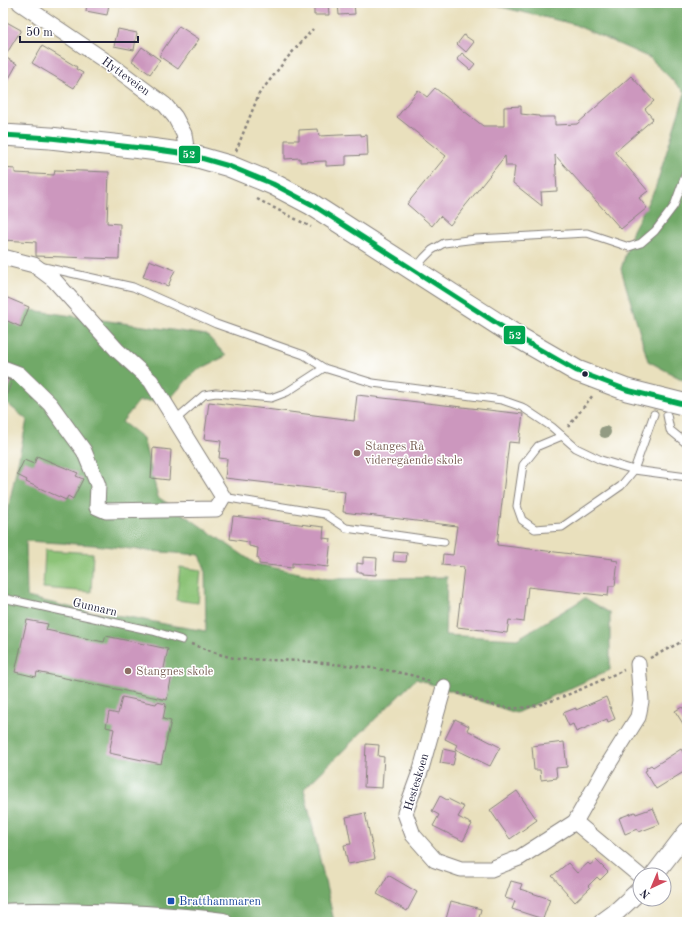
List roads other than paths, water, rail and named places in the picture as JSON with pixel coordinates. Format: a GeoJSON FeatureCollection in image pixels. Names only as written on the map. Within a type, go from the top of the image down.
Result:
{"type":"FeatureCollection","features":[{"type":"Feature","properties":{"kind":"main road"},"geometry":{"type":"LineString","coordinates":[[3,136],[50,138],[150,149],[187,154],[229,166],[273,184],[311,204],[518,337],[576,371],[627,390],[687,405]]}},
{"type":"Feature","properties":{"kind":"street","name":"Hytteveien"},"geometry":{"type":"LineString","coordinates":[[20,3],[110,64],[165,105],[176,118],[184,134],[187,154]]}},
{"type":"Feature","properties":{"kind":"street"},"geometry":{"type":"LineString","coordinates":[[3,257],[34,265],[54,280],[117,350],[151,381],[223,497],[216,509],[106,511],[97,507],[98,484],[84,451],[50,404],[19,374],[3,368]]}},
{"type":"Feature","properties":{"kind":"street","name":"Hesteskoen"},"geometry":{"type":"LineString","coordinates":[[444,687],[421,770],[405,813],[413,835],[435,860],[461,869],[491,869],[519,858],[575,822],[604,771],[638,718],[641,701],[638,664]]}},
{"type":"Feature","properties":{"kind":"street"},"geometry":{"type":"LineString","coordinates":[[575,822],[632,869]]}},
{"type":"Feature","properties":{"kind":"street"},"geometry":{"type":"LineString","coordinates":[[660,867],[687,832]]}},
{"type":"Feature","properties":{"kind":"street"},"geometry":{"type":"LineString","coordinates":[[603,922],[632,897]]}},
{"type":"Feature","properties":{"kind":"street"},"geometry":{"type":"LineString","coordinates":[[3,913],[30,912],[223,922]]}},
{"type":"Feature","properties":{"kind":"lane"},"geometry":{"type":"LineString","coordinates":[[415,270],[432,250],[444,243],[476,238],[587,233],[629,248],[641,243],[655,231],[674,206],[687,170]]}},
{"type":"Feature","properties":{"kind":"lane"},"geometry":{"type":"LineString","coordinates":[[34,265],[133,288],[216,324],[304,355],[324,368],[373,383],[502,400],[522,407],[552,427],[576,448],[601,460],[634,470],[687,477]]}},
{"type":"Feature","properties":{"kind":"lane"},"geometry":{"type":"LineString","coordinates":[[175,420],[204,395],[216,393],[271,398],[287,392],[324,368]]}},
{"type":"Feature","properties":{"kind":"lane"},"geometry":{"type":"LineString","coordinates":[[562,436],[538,446],[523,465],[516,506],[522,520],[535,529],[562,527],[621,486],[634,470],[654,414]]}},
{"type":"Feature","properties":{"kind":"lane"},"geometry":{"type":"LineString","coordinates":[[667,415],[670,430],[687,444]]}},
{"type":"Feature","properties":{"kind":"lane"},"geometry":{"type":"LineString","coordinates":[[223,497],[325,514],[346,528],[444,542]]}},
{"type":"Feature","properties":{"kind":"lane","name":"Gunnarn"},"geometry":{"type":"LineString","coordinates":[[3,598],[154,631],[182,640]]}},
{"type":"Feature","properties":{"kind":"place","name":"Stanges Rå videregående skole"},"geometry":{"type":"Point","coordinates":[357,453]}},
{"type":"Feature","properties":{"kind":"place","name":"Stangnes skole"},"geometry":{"type":"Point","coordinates":[128,671]}},
{"type":"Feature","properties":{"kind":"place","name":"Bratthammaren"},"geometry":{"type":"Point","coordinates":[171,901]}}]}
